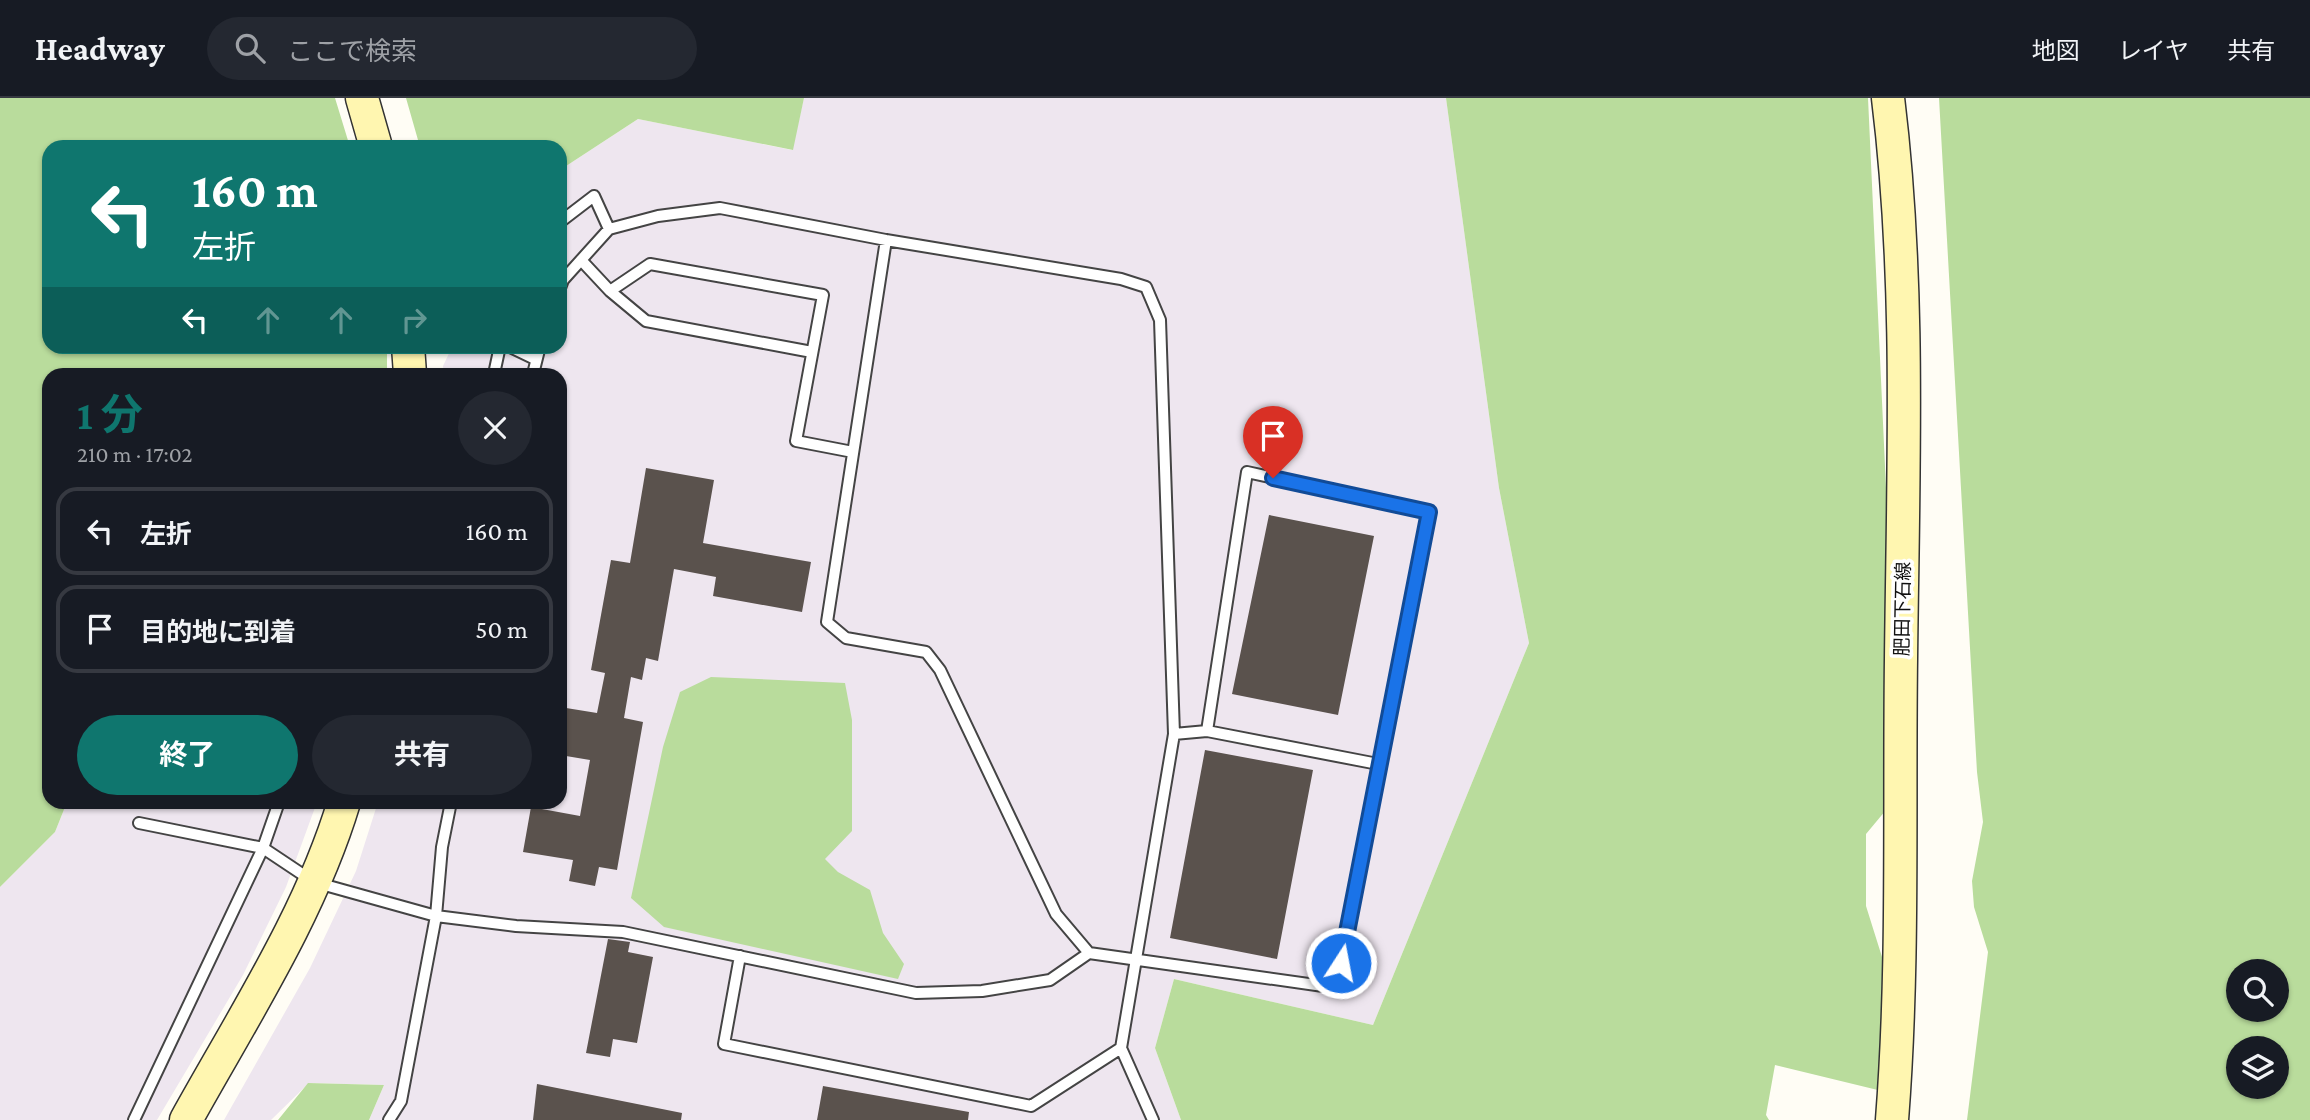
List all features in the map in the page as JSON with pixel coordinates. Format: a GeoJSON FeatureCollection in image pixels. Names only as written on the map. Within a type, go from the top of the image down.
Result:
{"type":"FeatureCollection","features":[{"type":"Feature","properties":{"kind":"main road"},"geometry":{"type":"LineString","coordinates":[[362,98],[374,140]]}},
{"type":"Feature","properties":{"kind":"main road","name":"肥田下石線"},"geometry":{"type":"LineString","coordinates":[[1888,98],[1898,212],[1905,361],[1899,987],[1892,1120]]}},
{"type":"Feature","properties":{"kind":"main road"},"geometry":{"type":"LineString","coordinates":[[186,1120],[292,930],[336,829],[342,809]]}},
{"type":"Feature","properties":{"kind":"lane"},"geometry":{"type":"LineString","coordinates":[[567,217],[594,196],[609,229]]}},
{"type":"Feature","properties":{"kind":"lane"},"geometry":{"type":"LineString","coordinates":[[567,276],[609,229],[658,216],[720,208],[886,240],[1121,279],[1146,286],[1160,320],[1174,734],[1121,1048],[1153,1120]]}},
{"type":"Feature","properties":{"kind":"lane"},"geometry":{"type":"LineString","coordinates":[[886,240],[828,622],[846,638],[926,652],[940,670],[1056,914],[1089,953],[1337,988],[1378,764],[1429,512],[1247,472],[1206,731]]}},
{"type":"Feature","properties":{"kind":"lane"},"geometry":{"type":"LineString","coordinates":[[581,260],[610,291],[646,321],[812,352]]}},
{"type":"Feature","properties":{"kind":"lane"},"geometry":{"type":"LineString","coordinates":[[610,291],[650,264],[823,295],[796,440],[853,452]]}},
{"type":"Feature","properties":{"kind":"lane"},"geometry":{"type":"LineString","coordinates":[[525,354],[536,359]]}},
{"type":"Feature","properties":{"kind":"lane"},"geometry":{"type":"LineString","coordinates":[[534,368],[538,354]]}},
{"type":"Feature","properties":{"kind":"lane"},"geometry":{"type":"LineString","coordinates":[[1174,734],[1206,731],[1378,764]]}},
{"type":"Feature","properties":{"kind":"lane"},"geometry":{"type":"LineString","coordinates":[[134,1120],[263,848],[277,809]]}},
{"type":"Feature","properties":{"kind":"lane"},"geometry":{"type":"LineString","coordinates":[[390,1120],[401,1101],[436,916],[442,847],[450,809]]}},
{"type":"Feature","properties":{"kind":"lane"},"geometry":{"type":"LineString","coordinates":[[139,823],[263,848],[314,882],[436,916],[516,926],[623,932],[916,993],[982,991],[1050,980],[1089,953]]}},
{"type":"Feature","properties":{"kind":"lane"},"geometry":{"type":"LineString","coordinates":[[740,956],[723,1044],[1031,1107],[1121,1048]]}},
{"type":"Feature","properties":{"kind":"shaded area"},"geometry":{"type":"Polygon","coordinates":[[[804,98],[1446,98],[1499,488],[1529,643],[1373,1025],[1174,979],[1155,1048],[1181,1120],[369,1120],[384,1085],[309,1083],[271,1120],[224,1120],[310,968],[356,871],[376,809],[567,809],[567,368],[443,368],[449,354],[567,354],[567,165],[638,119],[792,150],[804,98]]]}},
{"type":"Feature","properties":{"kind":"shaded area"},"geometry":{"type":"Polygon","coordinates":[[[64,809],[314,809],[286,887],[243,975],[157,1120],[0,1120],[0,887],[55,832],[64,809]]]}},
{"type":"Feature","properties":{"kind":"green space"},"geometry":{"type":"Polygon","coordinates":[[[0,98],[335,98],[348,140],[42,140],[42,354],[387,354],[387,368],[42,368],[42,809],[64,809],[55,832],[0,887],[0,98]]]}},
{"type":"Feature","properties":{"kind":"green space"},"geometry":{"type":"Polygon","coordinates":[[[406,98],[804,98],[793,150],[638,119],[567,165],[567,140],[418,140],[406,98]]]}},
{"type":"Feature","properties":{"kind":"green space"},"geometry":{"type":"Polygon","coordinates":[[[1446,98],[1868,98],[1886,488],[1891,804],[1866,834],[1866,906],[1882,957],[1892,1005],[1886,1092],[1775,1065],[1766,1115],[1769,1120],[1181,1120],[1155,1048],[1174,979],[1373,1025],[1529,643],[1499,488],[1446,98]]]}},
{"type":"Feature","properties":{"kind":"green space"},"geometry":{"type":"Polygon","coordinates":[[[1939,98],[2310,98],[2310,1120],[1967,1120],[1988,952],[1974,907],[1972,881],[1983,822],[1977,772],[1939,98]]]}},
{"type":"Feature","properties":{"kind":"green space"},"geometry":{"type":"Polygon","coordinates":[[[711,677],[845,683],[852,720],[852,831],[825,859],[838,872],[870,890],[883,933],[904,964],[898,979],[664,927],[631,898],[663,747],[680,692],[711,677]]]}},
{"type":"Feature","properties":{"kind":"green space"},"geometry":{"type":"Polygon","coordinates":[[[308,1083],[384,1085],[369,1120],[278,1120],[308,1083]]]}},
{"type":"Feature","properties":{"kind":"building"},"geometry":{"type":"Polygon","coordinates":[[[646,468],[714,480],[703,543],[811,562],[802,612],[713,596],[716,577],[674,569],[658,661],[646,658],[642,680],[631,677],[624,718],[643,722],[617,870],[599,867],[595,886],[569,881],[573,860],[523,852],[531,809],[580,816],[590,760],[567,756],[567,708],[597,713],[605,673],[591,670],[611,560],[630,563],[646,468]]]}},
{"type":"Feature","properties":{"kind":"building"},"geometry":{"type":"Polygon","coordinates":[[[1269,515],[1374,536],[1338,715],[1232,694],[1269,515]]]}},
{"type":"Feature","properties":{"kind":"building"},"geometry":{"type":"Polygon","coordinates":[[[1205,750],[1313,770],[1277,959],[1170,938],[1205,750]]]}},
{"type":"Feature","properties":{"kind":"building"},"geometry":{"type":"Polygon","coordinates":[[[608,939],[630,942],[628,952],[653,957],[637,1043],[613,1039],[610,1057],[586,1053],[608,939]]]}},
{"type":"Feature","properties":{"kind":"building"},"geometry":{"type":"Polygon","coordinates":[[[537,1084],[682,1113],[681,1120],[533,1120],[537,1084]]]}},
{"type":"Feature","properties":{"kind":"building"},"geometry":{"type":"Polygon","coordinates":[[[823,1086],[969,1112],[968,1120],[817,1120],[823,1086]]]}},
{"type":"Feature","properties":{"kind":"route"},"geometry":{"type":"LineString","coordinates":[[1273,478],[1429,512],[1341,963]]}}]}
